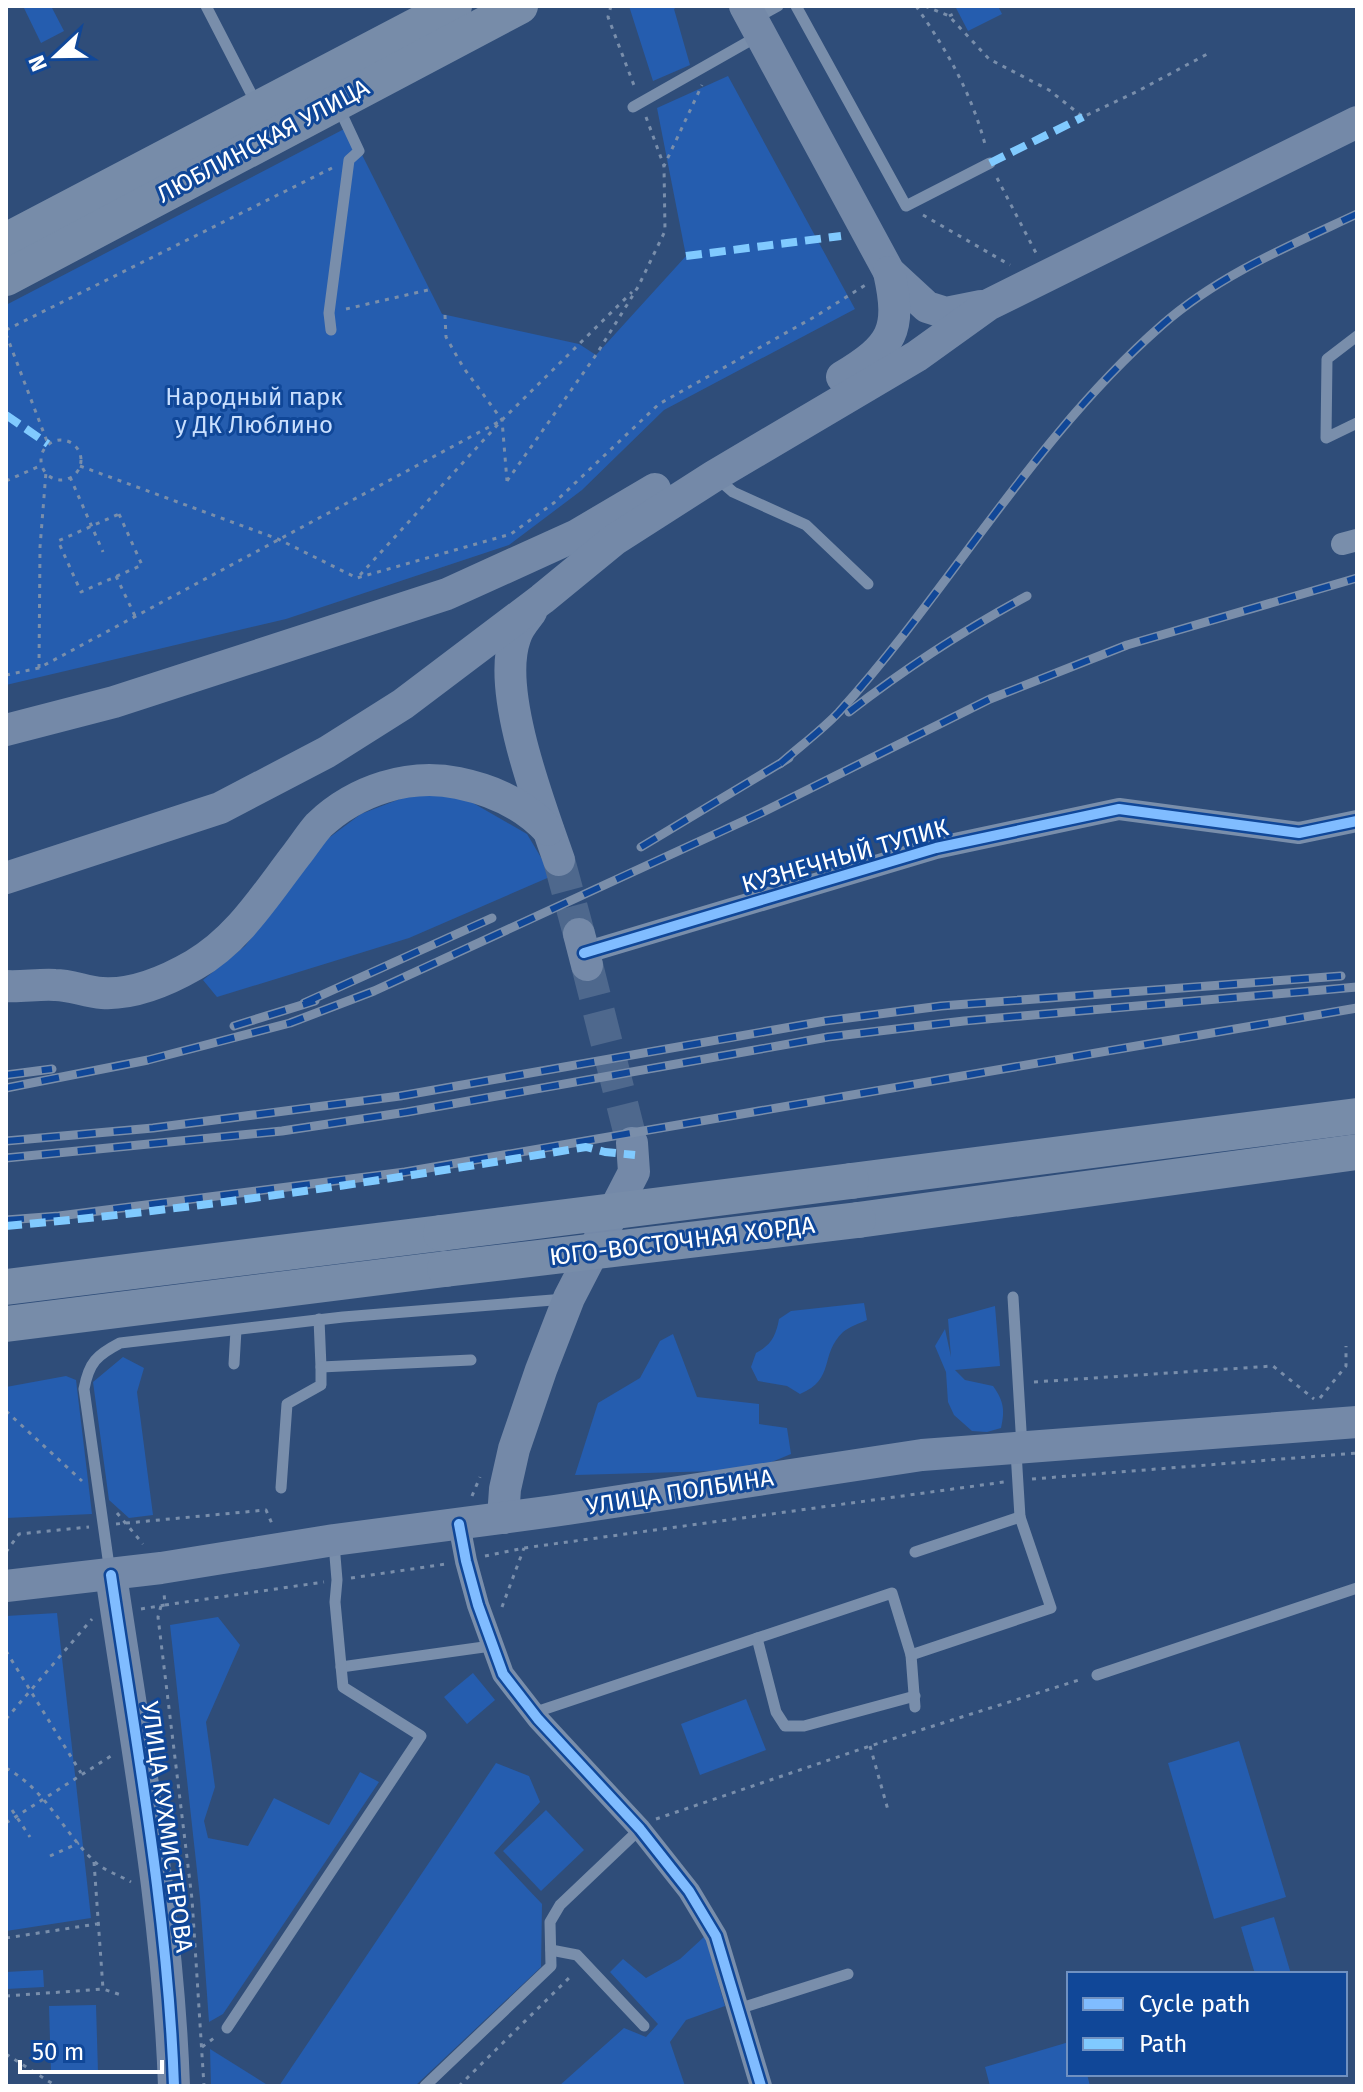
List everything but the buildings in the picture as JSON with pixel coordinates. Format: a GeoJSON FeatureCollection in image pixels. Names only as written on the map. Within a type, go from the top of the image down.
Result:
{"type":"FeatureCollection","features":[{"type":"Feature","properties":{"kind":"main road","name":"ЛЮБЛИНСКАЯ УЛИЦА"},"geometry":{"type":"LineString","coordinates":[[6,241],[454,6]]}},
{"type":"Feature","properties":{"kind":"main road","name":"ЛЮБЛИНСКАЯ УЛИЦА"},"geometry":{"type":"LineString","coordinates":[[6,278],[520,6]]}},
{"type":"Feature","properties":{"kind":"main road"},"geometry":{"type":"LineString","coordinates":[[6,730],[114,702],[403,611],[447,594],[577,535],[868,361],[881,350],[891,335],[895,306],[878,278],[759,17]]}},
{"type":"Feature","properties":{"kind":"main road"},"geometry":{"type":"LineString","coordinates":[[6,878],[220,808],[327,752],[403,704],[614,540],[714,476],[917,356],[988,305],[1357,122]]}},
{"type":"Feature","properties":{"kind":"main road"},"geometry":{"type":"LineString","coordinates":[[878,278],[927,307],[946,313],[988,305]]}},
{"type":"Feature","properties":{"kind":"main road"},"geometry":{"type":"LineString","coordinates":[[542,599],[520,626],[510,657],[519,737],[559,860]]}},
{"type":"Feature","properties":{"kind":"main road"},"geometry":{"type":"LineString","coordinates":[[471,786],[492,780],[504,772],[519,737]]}},
{"type":"Feature","properties":{"kind":"main road"},"geometry":{"type":"LineString","coordinates":[[6,986],[54,985],[102,993],[127,991],[163,981],[195,965],[238,931],[319,826],[355,799],[398,782],[436,779],[471,786],[532,812],[548,830]]}},
{"type":"Feature","properties":{"kind":"main road","name":"ЮГО-ВОСТОЧНАЯ ХОРДА"},"geometry":{"type":"LineString","coordinates":[[6,1287],[1357,1116]]}},
{"type":"Feature","properties":{"kind":"main road","name":"ЮГО-ВОСТОЧНАЯ ХОРДА"},"geometry":{"type":"LineString","coordinates":[[6,1324],[858,1220],[1357,1152]]}},
{"type":"Feature","properties":{"kind":"main road"},"geometry":{"type":"LineString","coordinates":[[503,1518],[505,1489],[514,1449],[569,1298],[633,1157]]}},
{"type":"Feature","properties":{"kind":"main road","name":"УЛИЦА ПОЛБИНА"},"geometry":{"type":"LineString","coordinates":[[6,1586],[161,1568],[334,1540],[464,1513],[503,1518],[922,1455],[1357,1422]]}},
{"type":"Feature","properties":{"kind":"main road","name":"УЛИЦА КУХМИСТЕРОВА"},"geometry":{"type":"LineString","coordinates":[[111,1575],[164,1945],[171,2003],[174,2086]]}},
{"type":"Feature","properties":{"kind":"street","name":"КУЗНЕЧНЫЙ ТУПИК"},"geometry":{"type":"LineString","coordinates":[[584,951],[936,848],[1119,809],[1299,833],[1357,821]]}},
{"type":"Feature","properties":{"kind":"street"},"geometry":{"type":"LineString","coordinates":[[464,1513],[466,1561],[490,1644],[503,1674],[533,1713],[639,1827],[689,1891],[716,1936],[761,2086]]}},
{"type":"Feature","properties":{"kind":"lane"},"geometry":{"type":"LineString","coordinates":[[206,6],[259,109]]}},
{"type":"Feature","properties":{"kind":"lane"},"geometry":{"type":"LineString","coordinates":[[796,6],[906,206],[990,163]]}},
{"type":"Feature","properties":{"kind":"lane"},"geometry":{"type":"LineString","coordinates":[[637,105],[712,64],[759,17]]}},
{"type":"Feature","properties":{"kind":"lane"},"geometry":{"type":"LineString","coordinates":[[331,330],[329,313],[349,160],[359,151],[336,102]]}},
{"type":"Feature","properties":{"kind":"lane"},"geometry":{"type":"LineString","coordinates":[[1357,336],[1327,359],[1326,438],[1357,423]]}},
{"type":"Feature","properties":{"kind":"lane"},"geometry":{"type":"LineString","coordinates":[[714,476],[733,492],[806,525],[868,584]]}},
{"type":"Feature","properties":{"kind":"lane"},"geometry":{"type":"LineString","coordinates":[[911,1655],[1051,1608],[1020,1517],[1019,1383],[1013,1297]]}},
{"type":"Feature","properties":{"kind":"lane"},"geometry":{"type":"LineString","coordinates":[[111,1575],[84,1389],[88,1370],[102,1353],[120,1343],[319,1319],[569,1298]]}},
{"type":"Feature","properties":{"kind":"lane"},"geometry":{"type":"LineString","coordinates":[[281,1488],[287,1404],[321,1385],[319,1319]]}},
{"type":"Feature","properties":{"kind":"lane"},"geometry":{"type":"LineString","coordinates":[[234,1364],[236,1330]]}},
{"type":"Feature","properties":{"kind":"lane"},"geometry":{"type":"LineString","coordinates":[[321,1367],[471,1360]]}},
{"type":"Feature","properties":{"kind":"lane"},"geometry":{"type":"LineString","coordinates":[[915,1552],[1020,1517]]}},
{"type":"Feature","properties":{"kind":"lane"},"geometry":{"type":"LineString","coordinates":[[227,2028],[421,1736],[343,1687],[335,1602],[334,1540]]}},
{"type":"Feature","properties":{"kind":"lane"},"geometry":{"type":"LineString","coordinates":[[1097,1675],[1357,1588]]}},
{"type":"Feature","properties":{"kind":"lane"},"geometry":{"type":"LineString","coordinates":[[533,1713],[757,1638],[892,1593],[911,1655],[915,1702],[804,1726],[785,1726],[776,1712],[757,1638]]}},
{"type":"Feature","properties":{"kind":"lane"},"geometry":{"type":"LineString","coordinates":[[341,1667],[490,1644]]}},
{"type":"Feature","properties":{"kind":"lane"},"geometry":{"type":"LineString","coordinates":[[425,2086],[551,1966],[550,1922],[560,1905],[639,1827]]}},
{"type":"Feature","properties":{"kind":"lane"},"geometry":{"type":"LineString","coordinates":[[551,1950],[577,1955],[644,2026]]}},
{"type":"Feature","properties":{"kind":"lane"},"geometry":{"type":"LineString","coordinates":[[738,2009],[848,1974]]}},
{"type":"Feature","properties":{"kind":"path"},"geometry":{"type":"LineString","coordinates":[[445,315],[446,337],[463,367],[502,420],[507,481],[596,355],[638,287],[665,231],[664,166],[637,105],[608,17],[611,6]]}},
{"type":"Feature","properties":{"kind":"path"},"geometry":{"type":"LineString","coordinates":[[916,6],[947,50],[977,115],[990,163],[1038,255]]}},
{"type":"Feature","properties":{"kind":"path"},"geometry":{"type":"LineString","coordinates":[[925,6],[949,16],[989,59],[1049,90],[1083,117],[1211,52]]}},
{"type":"Feature","properties":{"kind":"path"},"geometry":{"type":"LineString","coordinates":[[949,16],[958,12]]}},
{"type":"Feature","properties":{"kind":"path"},"geometry":{"type":"LineString","coordinates":[[664,166],[712,64]]}},
{"type":"Feature","properties":{"kind":"path"},"geometry":{"type":"LineString","coordinates":[[48,444],[6,332],[349,160]]}},
{"type":"Feature","properties":{"kind":"path"},"geometry":{"type":"LineString","coordinates":[[906,206],[1013,267]]}},
{"type":"Feature","properties":{"kind":"path"},"geometry":{"type":"LineString","coordinates":[[80,466],[278,539],[357,578],[511,534],[555,502],[659,404],[878,278]]}},
{"type":"Feature","properties":{"kind":"path"},"geometry":{"type":"LineString","coordinates":[[357,578],[502,420],[638,287]]}},
{"type":"Feature","properties":{"kind":"path"},"geometry":{"type":"LineString","coordinates":[[329,313],[428,290]]}},
{"type":"Feature","properties":{"kind":"path"},"geometry":{"type":"LineString","coordinates":[[6,675],[39,668],[502,420]]}},
{"type":"Feature","properties":{"kind":"path"},"geometry":{"type":"LineString","coordinates":[[68,440],[76,446],[81,456],[80,466],[70,477],[59,479],[46,472],[42,454],[48,444],[68,440]]}},
{"type":"Feature","properties":{"kind":"path"},"geometry":{"type":"LineString","coordinates":[[6,481],[42,465]]}},
{"type":"Feature","properties":{"kind":"path"},"geometry":{"type":"LineString","coordinates":[[39,668],[40,547],[46,472]]}},
{"type":"Feature","properties":{"kind":"path"},"geometry":{"type":"LineString","coordinates":[[70,477],[103,552]]}},
{"type":"Feature","properties":{"kind":"path"},"geometry":{"type":"LineString","coordinates":[[119,514],[142,565],[116,576],[81,592],[58,541],[119,514]]}},
{"type":"Feature","properties":{"kind":"path"},"geometry":{"type":"LineString","coordinates":[[116,576],[135,616]]}},
{"type":"Feature","properties":{"kind":"path"},"geometry":{"type":"LineString","coordinates":[[1019,1383],[1273,1366],[1317,1402]]}},
{"type":"Feature","properties":{"kind":"path"},"geometry":{"type":"LineString","coordinates":[[6,1719],[95,1615],[466,1561],[524,1548],[1018,1480],[1357,1453]]}},
{"type":"Feature","properties":{"kind":"path"},"geometry":{"type":"LineString","coordinates":[[464,1513],[481,1474]]}},
{"type":"Feature","properties":{"kind":"path"},"geometry":{"type":"LineString","coordinates":[[6,1552],[19,1534],[266,1510],[275,1530]]}},
{"type":"Feature","properties":{"kind":"path"},"geometry":{"type":"LineString","coordinates":[[490,1644],[524,1548]]}},
{"type":"Feature","properties":{"kind":"path"},"geometry":{"type":"LineString","coordinates":[[161,1568],[163,1606],[158,1617],[192,1899],[204,2086]]}},
{"type":"Feature","properties":{"kind":"path"},"geometry":{"type":"LineString","coordinates":[[6,1651],[81,1773]]}},
{"type":"Feature","properties":{"kind":"path"},"geometry":{"type":"LineString","coordinates":[[639,1827],[870,1746],[1097,1675]]}},
{"type":"Feature","properties":{"kind":"path"},"geometry":{"type":"LineString","coordinates":[[870,1746],[888,1810]]}},
{"type":"Feature","properties":{"kind":"path"},"geometry":{"type":"LineString","coordinates":[[6,1823],[118,1751]]}},
{"type":"Feature","properties":{"kind":"path"},"geometry":{"type":"LineString","coordinates":[[6,1768],[26,1780],[44,1798],[94,1862],[132,1882]]}},
{"type":"Feature","properties":{"kind":"path"},"geometry":{"type":"LineString","coordinates":[[12,1810],[30,1837]]}},
{"type":"Feature","properties":{"kind":"path"},"geometry":{"type":"LineString","coordinates":[[50,1856],[79,1843]]}},
{"type":"Feature","properties":{"kind":"path"},"geometry":{"type":"LineString","coordinates":[[94,1862],[103,1989]]}},
{"type":"Feature","properties":{"kind":"path"},"geometry":{"type":"LineString","coordinates":[[6,1938],[97,1924]]}},
{"type":"Feature","properties":{"kind":"path"},"geometry":{"type":"LineString","coordinates":[[459,2086],[584,1963]]}},
{"type":"Feature","properties":{"kind":"path"},"geometry":{"type":"LineString","coordinates":[[6,1996],[103,1989],[124,1996]]}},
{"type":"Feature","properties":{"kind":"path"},"geometry":{"type":"LineString","coordinates":[[6,2054],[56,2086]]}},
{"type":"Feature","properties":{"kind":"green space"},"geometry":{"type":"Polygon","coordinates":[[[23,6],[51,6],[64,31],[41,43],[23,6]]]}},
{"type":"Feature","properties":{"kind":"green space"},"geometry":{"type":"Polygon","coordinates":[[[629,6],[678,6],[674,9],[690,65],[653,81],[629,6]]]}},
{"type":"Feature","properties":{"kind":"green space"},"geometry":{"type":"Polygon","coordinates":[[[955,6],[998,6],[1002,14],[968,31],[955,6]]]}},
{"type":"Feature","properties":{"kind":"green space","name":"Народный парк у ДК Люблино"},"geometry":{"type":"Polygon","coordinates":[[[728,76],[855,309],[664,410],[582,490],[509,545],[286,619],[6,685],[6,305],[348,127],[442,314],[579,344],[596,355],[686,256],[657,108],[728,76]]]}},
{"type":"Feature","properties":{"kind":"green space"},"geometry":{"type":"Polygon","coordinates":[[[442,794],[473,803],[527,834],[552,876],[409,938],[217,997],[203,980],[245,946],[326,840],[361,814],[405,797],[442,794]]]}},
{"type":"Feature","properties":{"kind":"green space"},"geometry":{"type":"Polygon","coordinates":[[[864,1303],[867,1320],[845,1330],[831,1349],[819,1381],[811,1388],[800,1394],[787,1386],[758,1381],[751,1367],[756,1353],[772,1339],[779,1319],[791,1311],[864,1303]]]}},
{"type":"Feature","properties":{"kind":"green space"},"geometry":{"type":"Polygon","coordinates":[[[995,1306],[1000,1366],[955,1370],[965,1380],[993,1386],[1003,1411],[1001,1428],[987,1432],[972,1431],[954,1415],[948,1402],[946,1372],[935,1346],[945,1329],[951,1357],[948,1319],[995,1306]]]}},
{"type":"Feature","properties":{"kind":"green space"},"geometry":{"type":"Polygon","coordinates":[[[673,1334],[697,1397],[759,1404],[759,1424],[787,1428],[791,1454],[752,1470],[575,1475],[598,1403],[640,1378],[660,1341],[673,1334]]]}},
{"type":"Feature","properties":{"kind":"green space"},"geometry":{"type":"Polygon","coordinates":[[[123,1357],[144,1368],[137,1392],[153,1515],[129,1518],[109,1500],[93,1382],[123,1357]]]}},
{"type":"Feature","properties":{"kind":"green space"},"geometry":{"type":"Polygon","coordinates":[[[66,1376],[76,1380],[92,1514],[6,1518],[6,1387],[66,1376]]]}},
{"type":"Feature","properties":{"kind":"green space"},"geometry":{"type":"Polygon","coordinates":[[[57,1613],[91,1918],[6,1931],[6,1616],[57,1613]]]}},
{"type":"Feature","properties":{"kind":"green space"},"geometry":{"type":"Polygon","coordinates":[[[218,1617],[240,1645],[206,1722],[215,1787],[204,1821],[208,1838],[248,1846],[274,1798],[329,1825],[360,1772],[379,1782],[223,2014],[209,2022],[200,1898],[170,1625],[218,1617]]]}},
{"type":"Feature","properties":{"kind":"green space"},"geometry":{"type":"Polygon","coordinates":[[[473,1673],[495,1700],[467,1724],[444,1697],[473,1673]]]}},
{"type":"Feature","properties":{"kind":"green space"},"geometry":{"type":"Polygon","coordinates":[[[746,1699],[766,1750],[700,1775],[681,1724],[746,1699]]]}},
{"type":"Feature","properties":{"kind":"green space"},"geometry":{"type":"Polygon","coordinates":[[[1239,1741],[1286,1897],[1214,1919],[1168,1763],[1239,1741]]]}},
{"type":"Feature","properties":{"kind":"green space"},"geometry":{"type":"Polygon","coordinates":[[[496,1763],[529,1776],[540,1802],[494,1853],[542,1904],[541,1967],[415,2086],[279,2086],[496,1763]]]}},
{"type":"Feature","properties":{"kind":"green space"},"geometry":{"type":"Polygon","coordinates":[[[546,1810],[584,1850],[541,1891],[503,1851],[546,1810]]]}},
{"type":"Feature","properties":{"kind":"green space"},"geometry":{"type":"Polygon","coordinates":[[[1274,1917],[1290,1972],[1254,1972],[1241,1927],[1274,1917]]]}},
{"type":"Feature","properties":{"kind":"green space"},"geometry":{"type":"Polygon","coordinates":[[[705,1936],[725,2006],[686,2020],[670,2042],[685,2086],[559,2086],[624,2028],[646,2037],[658,2024],[610,1972],[623,1959],[646,1978],[680,1959],[705,1936]]]}},
{"type":"Feature","properties":{"kind":"green space"},"geometry":{"type":"Polygon","coordinates":[[[43,1970],[44,1987],[6,1989],[6,1972],[43,1970]]]}},
{"type":"Feature","properties":{"kind":"green space"},"geometry":{"type":"Polygon","coordinates":[[[96,2005],[98,2072],[51,2073],[49,2006],[96,2005]]]}},
{"type":"Feature","properties":{"kind":"green space"},"geometry":{"type":"Polygon","coordinates":[[[1067,2043],[1067,2076],[1088,2076],[1090,2086],[990,2086],[985,2067],[1067,2043]]]}},
{"type":"Feature","properties":{"kind":"green space"},"geometry":{"type":"Polygon","coordinates":[[[210,2049],[269,2086],[211,2086],[210,2049]]]}},
{"type":"Feature","properties":{"kind":"tunnel"},"geometry":{"type":"LineString","coordinates":[[559,860],[579,934]]}},
{"type":"Feature","properties":{"kind":"tunnel"},"geometry":{"type":"LineString","coordinates":[[587,965],[632,1143]]}},
{"type":"Feature","properties":{"kind":"railway"},"geometry":{"type":"LineString","coordinates":[[780,764],[839,712],[919,615],[1073,415],[1162,325],[1231,276],[1357,214]]}},
{"type":"Feature","properties":{"kind":"railway"},"geometry":{"type":"LineString","coordinates":[[6,1088],[148,1060],[290,1023],[374,991],[761,813],[990,699],[1127,645],[1357,578]]}},
{"type":"Feature","properties":{"kind":"railway"},"geometry":{"type":"LineString","coordinates":[[849,712],[936,650],[1027,596]]}},
{"type":"Feature","properties":{"kind":"railway"},"geometry":{"type":"LineString","coordinates":[[641,847],[789,758]]}},
{"type":"Feature","properties":{"kind":"railway"},"geometry":{"type":"LineString","coordinates":[[304,1003],[492,918]]}},
{"type":"Feature","properties":{"kind":"railway"},"geometry":{"type":"LineString","coordinates":[[6,1141],[153,1128],[400,1096],[825,1021],[941,1006],[1341,976]]}},
{"type":"Feature","properties":{"kind":"railway"},"geometry":{"type":"LineString","coordinates":[[6,1158],[282,1131],[407,1112],[828,1037],[964,1021],[1357,987]]}},
{"type":"Feature","properties":{"kind":"railway"},"geometry":{"type":"LineString","coordinates":[[234,1026],[315,1001]]}},
{"type":"Feature","properties":{"kind":"railway"},"geometry":{"type":"LineString","coordinates":[[6,1220],[405,1172],[1357,1008]]}},
{"type":"Feature","properties":{"kind":"railway"},"geometry":{"type":"LineString","coordinates":[[6,1075],[52,1069]]}},
{"type":"Feature","properties":{"kind":"marked path"},"geometry":{"type":"LineString","coordinates":[[990,163],[1083,117]]}},
{"type":"Feature","properties":{"kind":"marked path"},"geometry":{"type":"LineString","coordinates":[[686,256],[841,236]]}},
{"type":"Feature","properties":{"kind":"marked path"},"geometry":{"type":"LineString","coordinates":[[6,415],[48,444]]}},
{"type":"Feature","properties":{"kind":"marked path"},"geometry":{"type":"LineString","coordinates":[[6,1226],[296,1192],[586,1147],[635,1155]]}},
{"type":"Feature","properties":{"kind":"cycle path"},"geometry":{"type":"LineString","coordinates":[[584,953],[936,848],[1119,809],[1299,833],[1357,821]]}},
{"type":"Feature","properties":{"kind":"cycle path"},"geometry":{"type":"LineString","coordinates":[[459,1524],[478,1605],[503,1674],[538,1719],[640,1829],[689,1891],[716,1936],[761,2086]]}},
{"type":"Feature","properties":{"kind":"cycle path"},"geometry":{"type":"LineString","coordinates":[[111,1575],[158,1894],[174,2086]]}}]}
